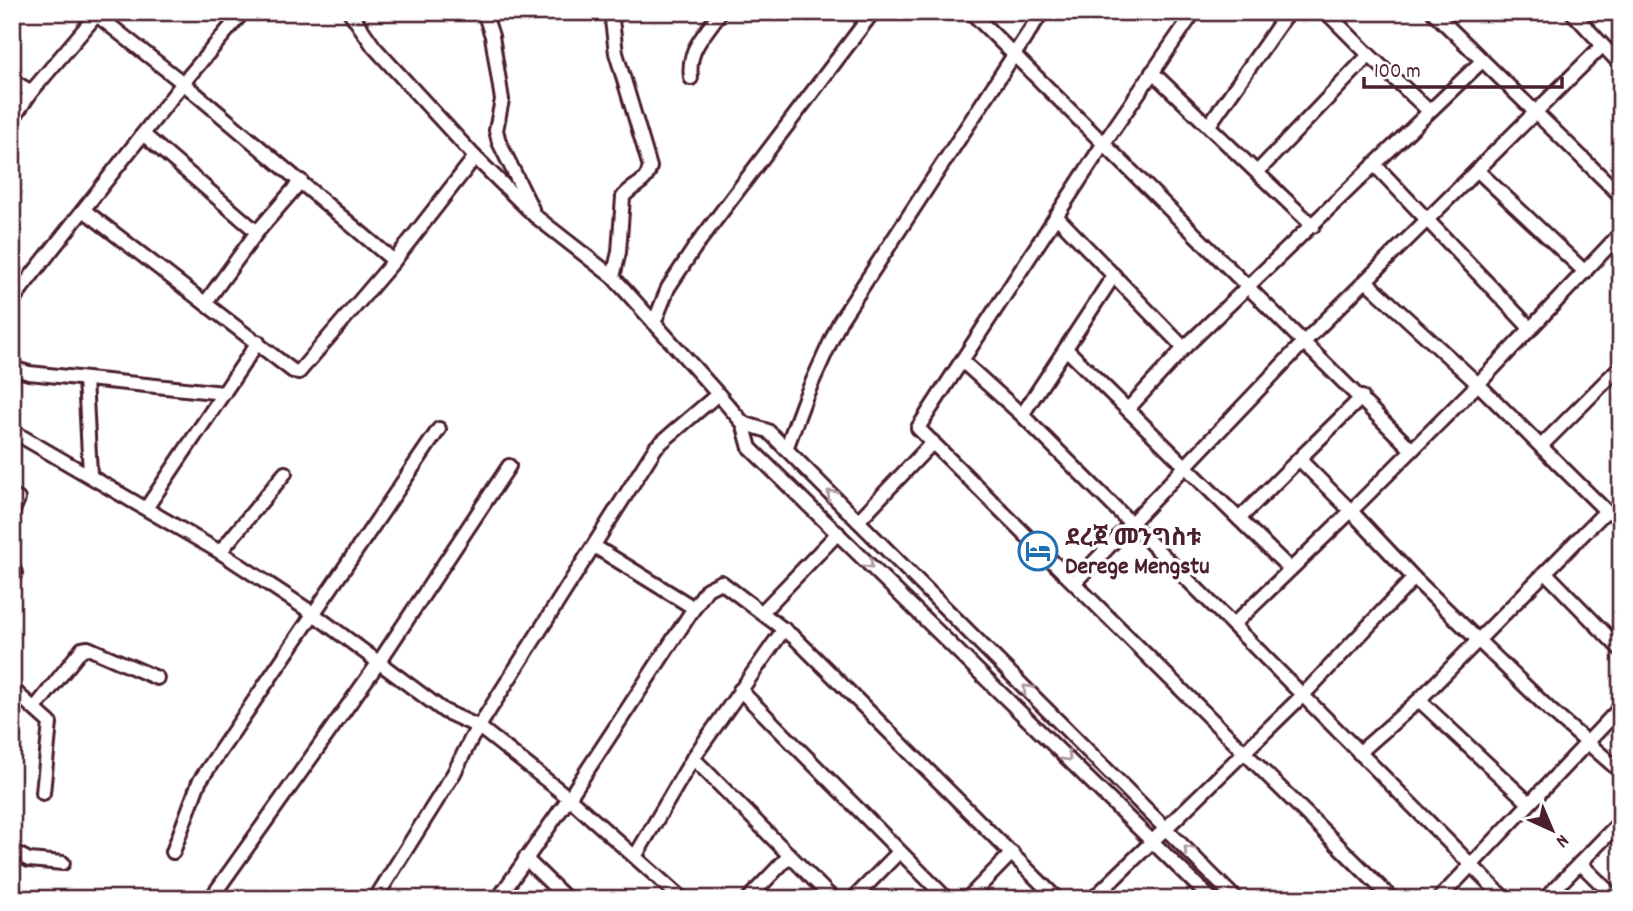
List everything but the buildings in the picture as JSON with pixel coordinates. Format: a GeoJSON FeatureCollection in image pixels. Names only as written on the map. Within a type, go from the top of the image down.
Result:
{"type":"FeatureCollection","features":[{"type":"Feature","properties":{"kind":"street"},"geometry":{"type":"LineString","coordinates":[[12,301],[17,286],[85,211],[183,83],[243,12]]}},
{"type":"Feature","properties":{"kind":"street"},"geometry":{"type":"LineString","coordinates":[[350,12],[374,47],[475,157],[535,216],[613,277],[743,423],[750,448],[1211,899]]}},
{"type":"Feature","properties":{"kind":"street"},"geometry":{"type":"LineString","coordinates":[[484,12],[492,36],[502,100],[496,130],[499,142],[535,216]]}},
{"type":"Feature","properties":{"kind":"street"},"geometry":{"type":"LineString","coordinates":[[611,12],[617,52],[650,167],[642,184],[623,197],[619,252],[613,277]]}},
{"type":"Feature","properties":{"kind":"street"},"geometry":{"type":"LineString","coordinates":[[691,78],[689,64],[693,50],[720,12]]}},
{"type":"Feature","properties":{"kind":"street"},"geometry":{"type":"LineString","coordinates":[[654,323],[668,288],[695,247],[873,12]]}},
{"type":"Feature","properties":{"kind":"street"},"geometry":{"type":"LineString","coordinates":[[971,12],[1362,397],[1410,449]]}},
{"type":"Feature","properties":{"kind":"street"},"geometry":{"type":"LineString","coordinates":[[786,449],[805,398],[840,321],[1042,12]]}},
{"type":"Feature","properties":{"kind":"street"},"geometry":{"type":"LineString","coordinates":[[1194,12],[1104,143],[918,428],[1076,581],[1392,899]]}},
{"type":"Feature","properties":{"kind":"street"},"geometry":{"type":"LineString","coordinates":[[1209,125],[1288,12]]}},
{"type":"Feature","properties":{"kind":"street"},"geometry":{"type":"LineString","coordinates":[[1325,12],[1428,110]]}},
{"type":"Feature","properties":{"kind":"street"},"geometry":{"type":"LineString","coordinates":[[1433,12],[1621,196]]}},
{"type":"Feature","properties":{"kind":"street"},"geometry":{"type":"LineString","coordinates":[[1573,12],[1601,47],[1621,65]]}},
{"type":"Feature","properties":{"kind":"street"},"geometry":{"type":"LineString","coordinates":[[12,120],[31,92],[96,13],[302,181],[394,261]]}},
{"type":"Feature","properties":{"kind":"street"},"geometry":{"type":"LineString","coordinates":[[1076,581],[1305,341],[1601,47]]}},
{"type":"Feature","properties":{"kind":"street"},"geometry":{"type":"LineString","coordinates":[[1259,170],[1369,55]]}},
{"type":"Feature","properties":{"kind":"street"},"geometry":{"type":"LineString","coordinates":[[1128,409],[1184,348],[1313,226],[1428,110],[1482,61]]}},
{"type":"Feature","properties":{"kind":"street"},"geometry":{"type":"LineString","coordinates":[[1152,72],[1259,170],[1313,226]]}},
{"type":"Feature","properties":{"kind":"street"},"geometry":{"type":"LineString","coordinates":[[12,80],[31,92]]}},
{"type":"Feature","properties":{"kind":"street"},"geometry":{"type":"LineString","coordinates":[[143,134],[257,232]]}},
{"type":"Feature","properties":{"kind":"street"},"geometry":{"type":"LineString","coordinates":[[85,211],[293,371],[299,372],[394,261],[475,157]]}},
{"type":"Feature","properties":{"kind":"street"},"geometry":{"type":"LineString","coordinates":[[1374,164],[1425,221],[1531,330]]}},
{"type":"Feature","properties":{"kind":"street"},"geometry":{"type":"LineString","coordinates":[[1478,171],[1585,272]]}},
{"type":"Feature","properties":{"kind":"street"},"geometry":{"type":"LineString","coordinates":[[205,302],[257,232],[302,181]]}},
{"type":"Feature","properties":{"kind":"street"},"geometry":{"type":"LineString","coordinates":[[1056,216],[1184,348]]}},
{"type":"Feature","properties":{"kind":"street"},"geometry":{"type":"LineString","coordinates":[[1233,625],[1478,384],[1621,233]]}},
{"type":"Feature","properties":{"kind":"street"},"geometry":{"type":"LineString","coordinates":[[1022,415],[1114,275]]}},
{"type":"Feature","properties":{"kind":"street"},"geometry":{"type":"LineString","coordinates":[[1359,753],[1419,700],[1478,637],[1616,514],[1366,281]]}},
{"type":"Feature","properties":{"kind":"street"},"geometry":{"type":"LineString","coordinates":[[148,507],[258,342]]}},
{"type":"Feature","properties":{"kind":"street"},"geometry":{"type":"LineString","coordinates":[[1066,349],[1290,569]]}},
{"type":"Feature","properties":{"kind":"street"},"geometry":{"type":"LineString","coordinates":[[962,361],[1022,415],[1131,523],[1473,864],[1504,899]]}},
{"type":"Feature","properties":{"kind":"street"},"geometry":{"type":"LineString","coordinates":[[1541,446],[1621,366]]}},
{"type":"Feature","properties":{"kind":"street"},"geometry":{"type":"LineString","coordinates":[[12,368],[29,373],[225,393]]}},
{"type":"Feature","properties":{"kind":"street"},"geometry":{"type":"LineString","coordinates":[[85,379],[90,474]]}},
{"type":"Feature","properties":{"kind":"street"},"geometry":{"type":"LineString","coordinates":[[375,899],[454,773],[479,727],[656,447],[718,394]]}},
{"type":"Feature","properties":{"kind":"street"},"geometry":{"type":"LineString","coordinates":[[1239,519],[1362,397]]}},
{"type":"Feature","properties":{"kind":"street"},"geometry":{"type":"LineString","coordinates":[[743,423],[768,431],[1236,899]]}},
{"type":"Feature","properties":{"kind":"street"},"geometry":{"type":"LineString","coordinates":[[173,852],[199,782],[311,612],[439,429]]}},
{"type":"Feature","properties":{"kind":"street"},"geometry":{"type":"LineString","coordinates":[[12,430],[148,507],[220,552],[311,612],[444,711],[479,727],[569,797],[682,899]]}},
{"type":"Feature","properties":{"kind":"street"},"geometry":{"type":"LineString","coordinates":[[858,521],[933,442]]}},
{"type":"Feature","properties":{"kind":"street"},"geometry":{"type":"LineString","coordinates":[[1300,458],[1414,578],[1585,742],[1621,772]]}},
{"type":"Feature","properties":{"kind":"street"},"geometry":{"type":"LineString","coordinates":[[214,894],[379,662],[509,466]]}},
{"type":"Feature","properties":{"kind":"street"},"geometry":{"type":"LineString","coordinates":[[220,552],[285,473]]}},
{"type":"Feature","properties":{"kind":"street"},"geometry":{"type":"LineString","coordinates":[[12,513],[18,499]]}},
{"type":"Feature","properties":{"kind":"street"},"geometry":{"type":"LineString","coordinates":[[763,611],[838,533]]}},
{"type":"Feature","properties":{"kind":"street"},"geometry":{"type":"LineString","coordinates":[[594,546],[694,608]]}},
{"type":"Feature","properties":{"kind":"street"},"geometry":{"type":"LineString","coordinates":[[12,568],[15,573],[12,579]]}},
{"type":"Feature","properties":{"kind":"street"},"geometry":{"type":"LineString","coordinates":[[1547,574],[1621,650]]}},
{"type":"Feature","properties":{"kind":"street"},"geometry":{"type":"LineString","coordinates":[[1093,899],[1303,695],[1414,578]]}},
{"type":"Feature","properties":{"kind":"street"},"geometry":{"type":"LineString","coordinates":[[498,899],[707,589],[721,582],[784,629],[1058,899]]}},
{"type":"Feature","properties":{"kind":"street"},"geometry":{"type":"LineString","coordinates":[[636,855],[693,758],[784,629]]}},
{"type":"Feature","properties":{"kind":"street"},"geometry":{"type":"LineString","coordinates":[[35,708],[82,649],[88,648],[157,678]]}},
{"type":"Feature","properties":{"kind":"street"},"geometry":{"type":"LineString","coordinates":[[12,689],[50,723],[43,793]]}},
{"type":"Feature","properties":{"kind":"street"},"geometry":{"type":"LineString","coordinates":[[740,690],[947,899]]}},
{"type":"Feature","properties":{"kind":"street"},"geometry":{"type":"LineString","coordinates":[[1419,700],[1529,803]]}},
{"type":"Feature","properties":{"kind":"street"},"geometry":{"type":"LineString","coordinates":[[1439,899],[1621,707]]}},
{"type":"Feature","properties":{"kind":"street"},"geometry":{"type":"LineString","coordinates":[[693,758],[833,899]]}},
{"type":"Feature","properties":{"kind":"street"},"geometry":{"type":"LineString","coordinates":[[1545,899],[1621,821]]}},
{"type":"Feature","properties":{"kind":"street"},"geometry":{"type":"LineString","coordinates":[[12,852],[29,860],[62,863]]}},
{"type":"Feature","properties":{"kind":"street"},"geometry":{"type":"LineString","coordinates":[[853,899],[899,852]]}},
{"type":"Feature","properties":{"kind":"street"},"geometry":{"type":"LineString","coordinates":[[967,899],[1012,853]]}},
{"type":"Feature","properties":{"kind":"street"},"geometry":{"type":"LineString","coordinates":[[748,899],[790,855]]}},
{"type":"Feature","properties":{"kind":"street"},"geometry":{"type":"LineString","coordinates":[[525,858],[567,899]]}},
{"type":"Feature","properties":{"kind":"street"},"geometry":{"type":"LineString","coordinates":[[1580,863],[1616,899]]}},
{"type":"Feature","properties":{"kind":"place","name":"ደረጀ መንግስቱ Derege Mengstu"},"geometry":{"type":"Point","coordinates":[1038,551]}}]}
